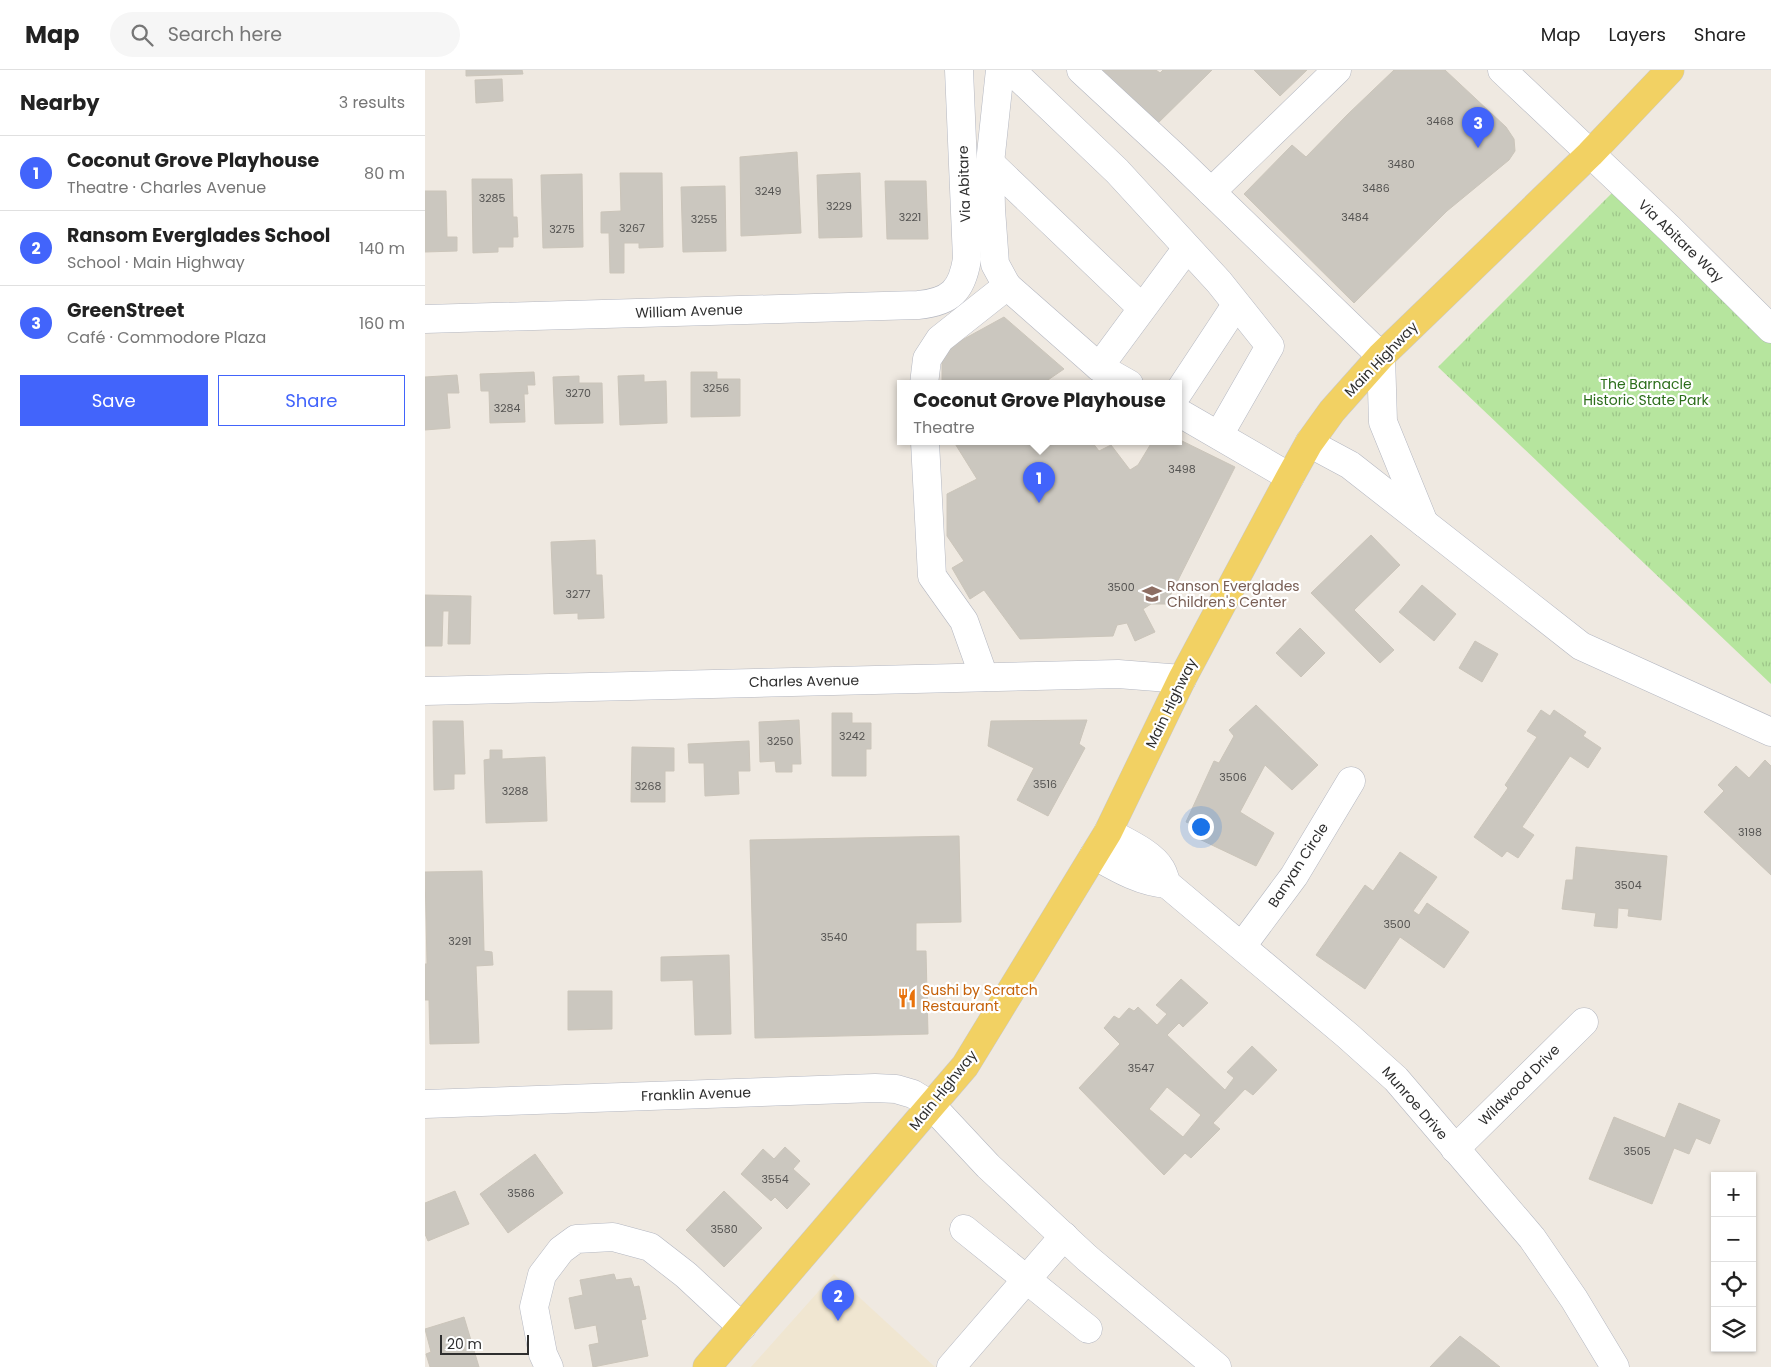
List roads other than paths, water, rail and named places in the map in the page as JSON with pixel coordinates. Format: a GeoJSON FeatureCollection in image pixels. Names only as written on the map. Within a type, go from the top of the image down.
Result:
{"type":"FeatureCollection","features":[{"type":"Feature","properties":{"kind":"main road","name":"Main Highway"},"geometry":{"type":"LineString","coordinates":[[707,1367],[965,1066],[1108,832],[1182,679],[1290,477],[1309,444],[1332,411],[1381,356],[1590,154],[1670,70]]}},
{"type":"Feature","properties":{"kind":"street","name":"Via Abitare"},"geometry":{"type":"LineString","coordinates":[[952,295],[965,273],[967,258],[959,70]]}},
{"type":"Feature","properties":{"kind":"street"},"geometry":{"type":"LineString","coordinates":[[1000,70],[990,163],[995,264],[1007,286],[1099,367],[1122,380]]}},
{"type":"Feature","properties":{"kind":"street"},"geometry":{"type":"LineString","coordinates":[[1011,70],[1117,171],[1219,282],[1270,346],[1219,435]]}},
{"type":"Feature","properties":{"kind":"street"},"geometry":{"type":"LineString","coordinates":[[1081,70],[1381,356],[1383,422],[1424,522]]}},
{"type":"Feature","properties":{"kind":"street"},"geometry":{"type":"LineString","coordinates":[[1211,192],[1337,70]]}},
{"type":"Feature","properties":{"kind":"street","name":"Via Abitare Way"},"geometry":{"type":"LineString","coordinates":[[1502,70],[1670,229],[1771,329]]}},
{"type":"Feature","properties":{"kind":"street"},"geometry":{"type":"LineString","coordinates":[[990,163],[1142,308]]}},
{"type":"Feature","properties":{"kind":"street"},"geometry":{"type":"LineString","coordinates":[[1099,367],[1187,248]]}},
{"type":"Feature","properties":{"kind":"street"},"geometry":{"type":"LineString","coordinates":[[924,380],[927,359],[940,339],[1007,286]]}},
{"type":"Feature","properties":{"kind":"street","name":"William Avenue"},"geometry":{"type":"LineString","coordinates":[[425,319],[919,304],[941,301],[952,295]]}},
{"type":"Feature","properties":{"kind":"street"},"geometry":{"type":"LineString","coordinates":[[1182,387],[1237,304]]}},
{"type":"Feature","properties":{"kind":"street"},"geometry":{"type":"LineString","coordinates":[[1182,414],[1290,477]]}},
{"type":"Feature","properties":{"kind":"street"},"geometry":{"type":"LineString","coordinates":[[1309,444],[1350,465],[1581,646],[1771,732]]}},
{"type":"Feature","properties":{"kind":"street"},"geometry":{"type":"LineString","coordinates":[[925,445],[932,576],[964,621],[984,677]]}},
{"type":"Feature","properties":{"kind":"street","name":"Charles Avenue"},"geometry":{"type":"LineString","coordinates":[[425,691],[1118,674],[1182,679]]}},
{"type":"Feature","properties":{"kind":"street","name":"Banyan Circle"},"geometry":{"type":"LineString","coordinates":[[1242,946],[1294,876],[1351,781]]}},
{"type":"Feature","properties":{"kind":"street","name":"Munroe Drive"},"geometry":{"type":"LineString","coordinates":[[1108,832],[1136,848],[1155,862],[1161,869],[1167,884],[1396,1079],[1537,1244],[1574,1299],[1615,1367]]}},
{"type":"Feature","properties":{"kind":"street","name":"Munroe Drive"},"geometry":{"type":"LineString","coordinates":[[1094,855],[1143,880],[1154,884],[1167,884]]}},
{"type":"Feature","properties":{"kind":"street","name":"Wildwood Drive"},"geometry":{"type":"LineString","coordinates":[[1455,1149],[1584,1022]]}},
{"type":"Feature","properties":{"kind":"street","name":"Franklin Avenue"},"geometry":{"type":"LineString","coordinates":[[425,1104],[875,1088],[896,1089],[913,1094],[931,1106],[988,1166],[1087,1258],[1217,1367]]}},
{"type":"Feature","properties":{"kind":"street"},"geometry":{"type":"LineString","coordinates":[[964,1229],[1088,1329]]}},
{"type":"Feature","properties":{"kind":"street"},"geometry":{"type":"LineString","coordinates":[[951,1367],[1064,1236]]}},
{"type":"Feature","properties":{"kind":"street"},"geometry":{"type":"LineString","coordinates":[[549,1367],[543,1354],[534,1307],[542,1275],[561,1250],[576,1240],[613,1237],[650,1247],[687,1274],[742,1327]]}},
{"type":"Feature","properties":{"kind":"place","name":"GreenStreet"},"geometry":{"type":"Point","coordinates":[1478,148]}},
{"type":"Feature","properties":{"kind":"place","name":"Coconut Grove Playhouse"},"geometry":{"type":"Point","coordinates":[1039,503]}},
{"type":"Feature","properties":{"kind":"place","name":"Ranson Everglades Children's Center"},"geometry":{"type":"Point","coordinates":[1152,594]}},
{"type":"Feature","properties":{"kind":"place","name":"Sushi by Scratch Restaurant"},"geometry":{"type":"Point","coordinates":[907,998]}},
{"type":"Feature","properties":{"kind":"place","name":"Ransom Everglades School"},"geometry":{"type":"Point","coordinates":[838,1321]}},
{"type":"Feature","properties":{"kind":"park label","name":"The Barnacle Historic State Park"},"geometry":{"type":"Point","coordinates":[1646,392]}}]}
